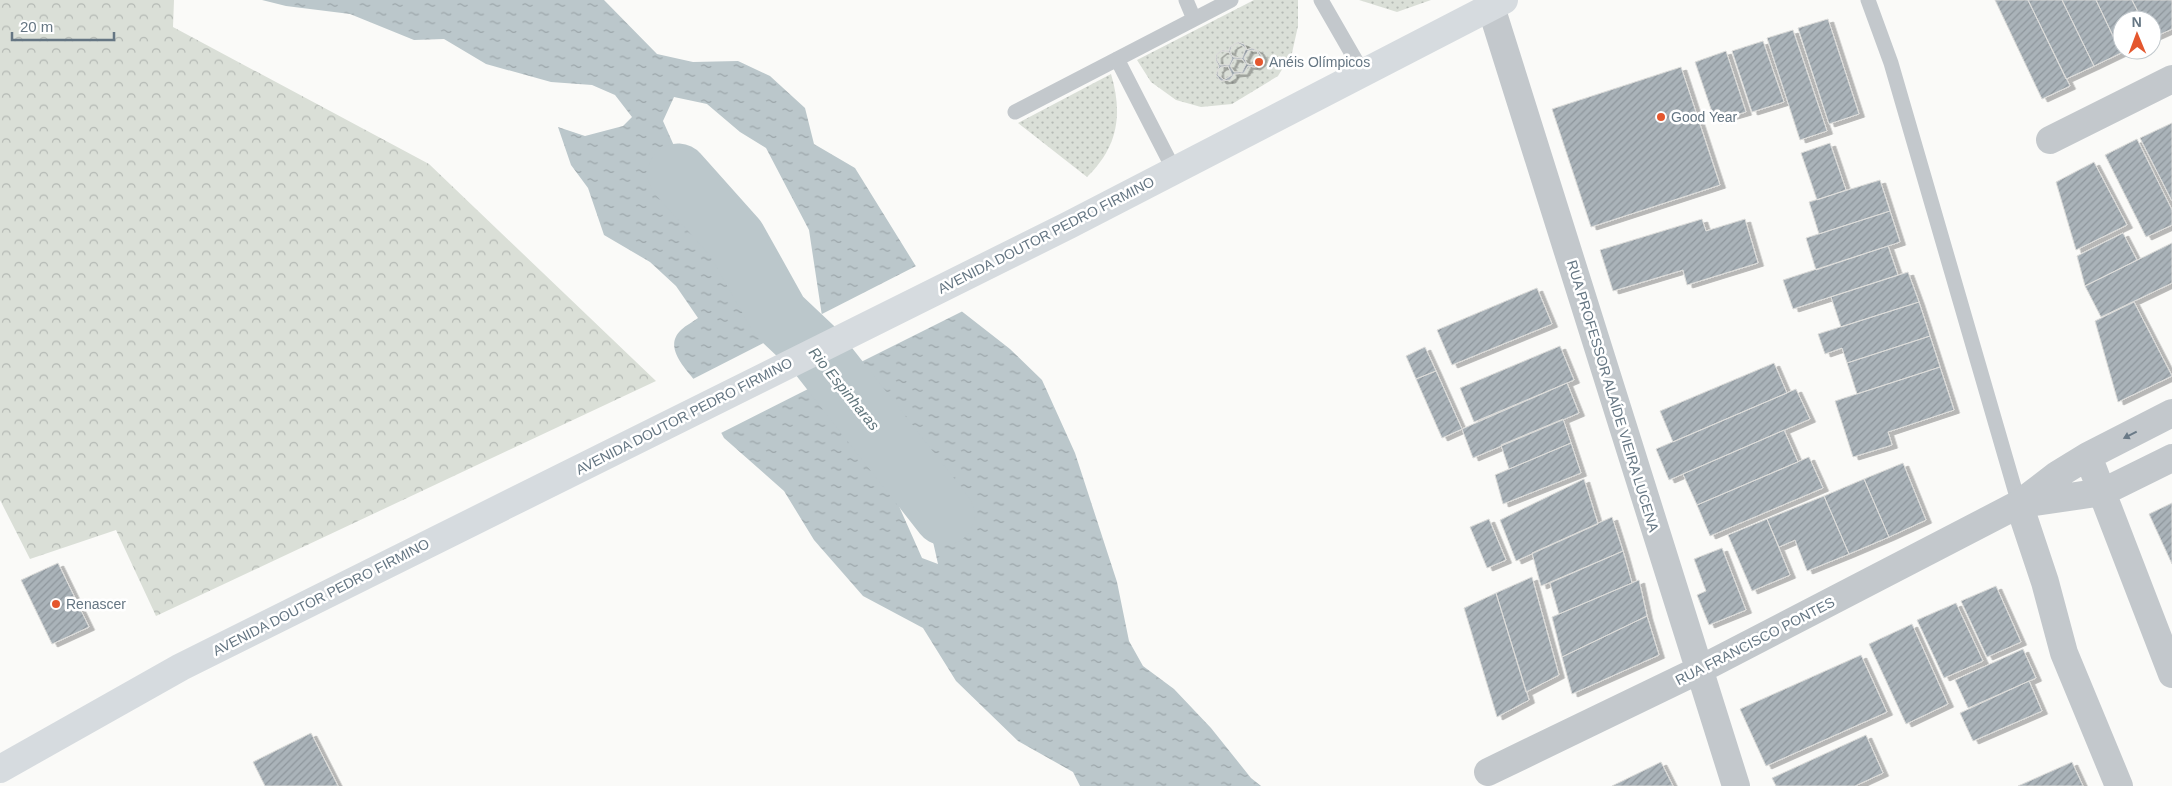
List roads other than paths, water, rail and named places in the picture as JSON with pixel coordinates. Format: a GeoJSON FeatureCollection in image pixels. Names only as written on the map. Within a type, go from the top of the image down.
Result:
{"type":"FeatureCollection","features":[{"type":"Feature","properties":{"kind":"main road","name":"AVENIDA DOUTOR PEDRO FIRMINO"},"geometry":{"type":"LineString","coordinates":[[0,769],[181,667],[1094,212],[1497,3]]}},
{"type":"Feature","properties":{"kind":"street","name":"RUA PROFESSOR ALAÍDE VIEIRA LUCENA"},"geometry":{"type":"LineString","coordinates":[[1497,3],[1699,670],[1736,786]]}},
{"type":"Feature","properties":{"kind":"street"},"geometry":{"type":"LineString","coordinates":[[2050,140],[2172,79]]}},
{"type":"Feature","properties":{"kind":"street","name":"RUA FRANCISCO PONTES"},"geometry":{"type":"LineString","coordinates":[[1488,772],[1699,670],[2020,504],[2058,475],[2088,456],[2172,413]]}},
{"type":"Feature","properties":{"kind":"street"},"geometry":{"type":"LineString","coordinates":[[2088,456],[2172,674]]}},
{"type":"Feature","properties":{"kind":"street","name":"RUA FRANCISCO PONTES"},"geometry":{"type":"LineString","coordinates":[[2020,504],[2103,492],[2172,458]]}},
{"type":"Feature","properties":{"kind":"street"},"geometry":{"type":"LineString","coordinates":[[2020,504],[2045,582],[2064,653],[2119,786]]}},
{"type":"Feature","properties":{"kind":"lane"},"geometry":{"type":"LineString","coordinates":[[1186,0],[1194,19]]}},
{"type":"Feature","properties":{"kind":"lane"},"geometry":{"type":"LineString","coordinates":[[1321,0],[1363,73]]}},
{"type":"Feature","properties":{"kind":"lane"},"geometry":{"type":"LineString","coordinates":[[1868,0],[1891,63],[2020,504]]}},
{"type":"Feature","properties":{"kind":"lane"},"geometry":{"type":"LineString","coordinates":[[1015,112],[1227,1]]}},
{"type":"Feature","properties":{"kind":"lane"},"geometry":{"type":"LineString","coordinates":[[1117,59],[1174,170]]}},
{"type":"Feature","properties":{"kind":"water"},"geometry":{"type":"Polygon","coordinates":[[[262,0],[604,0],[657,54],[693,62],[738,61],[770,76],[805,108],[814,144],[855,168],[917,268],[822,316],[809,230],[766,148],[740,132],[707,104],[674,97],[663,121],[679,157],[717,203],[788,338],[696,382],[678,357],[674,343],[681,330],[698,318],[676,286],[650,262],[604,235],[588,188],[571,165],[558,127],[585,136],[623,126],[632,117],[615,95],[592,85],[551,82],[486,64],[444,39],[414,40],[350,14],[286,6],[262,0]]]}},
{"type":"Feature","properties":{"kind":"water"},"geometry":{"type":"Polygon","coordinates":[[[937,292],[1010,349],[1042,380],[1075,453],[1117,582],[1129,641],[1143,666],[1174,689],[1211,728],[1251,778],[1261,786],[1080,786],[1073,772],[1018,741],[956,681],[923,628],[863,596],[814,540],[784,491],[724,438],[707,406],[801,360],[820,393],[842,410],[858,442],[898,504],[922,558],[938,564],[927,515],[882,429],[830,347],[937,292]]]}},
{"type":"Feature","properties":{"kind":"waterway","name":"Rio Espinharas"},"geometry":{"type":"LineString","coordinates":[[678,174],[736,239],[779,316],[815,350],[944,515]]}},
{"type":"Feature","properties":{"kind":"place","name":"Anéis Olímpicos"},"geometry":{"type":"Point","coordinates":[1259,62]}},
{"type":"Feature","properties":{"kind":"place","name":"Good Year"},"geometry":{"type":"Point","coordinates":[1661,117]}},
{"type":"Feature","properties":{"kind":"place","name":"Renascer"},"geometry":{"type":"Point","coordinates":[56,604]}}]}
